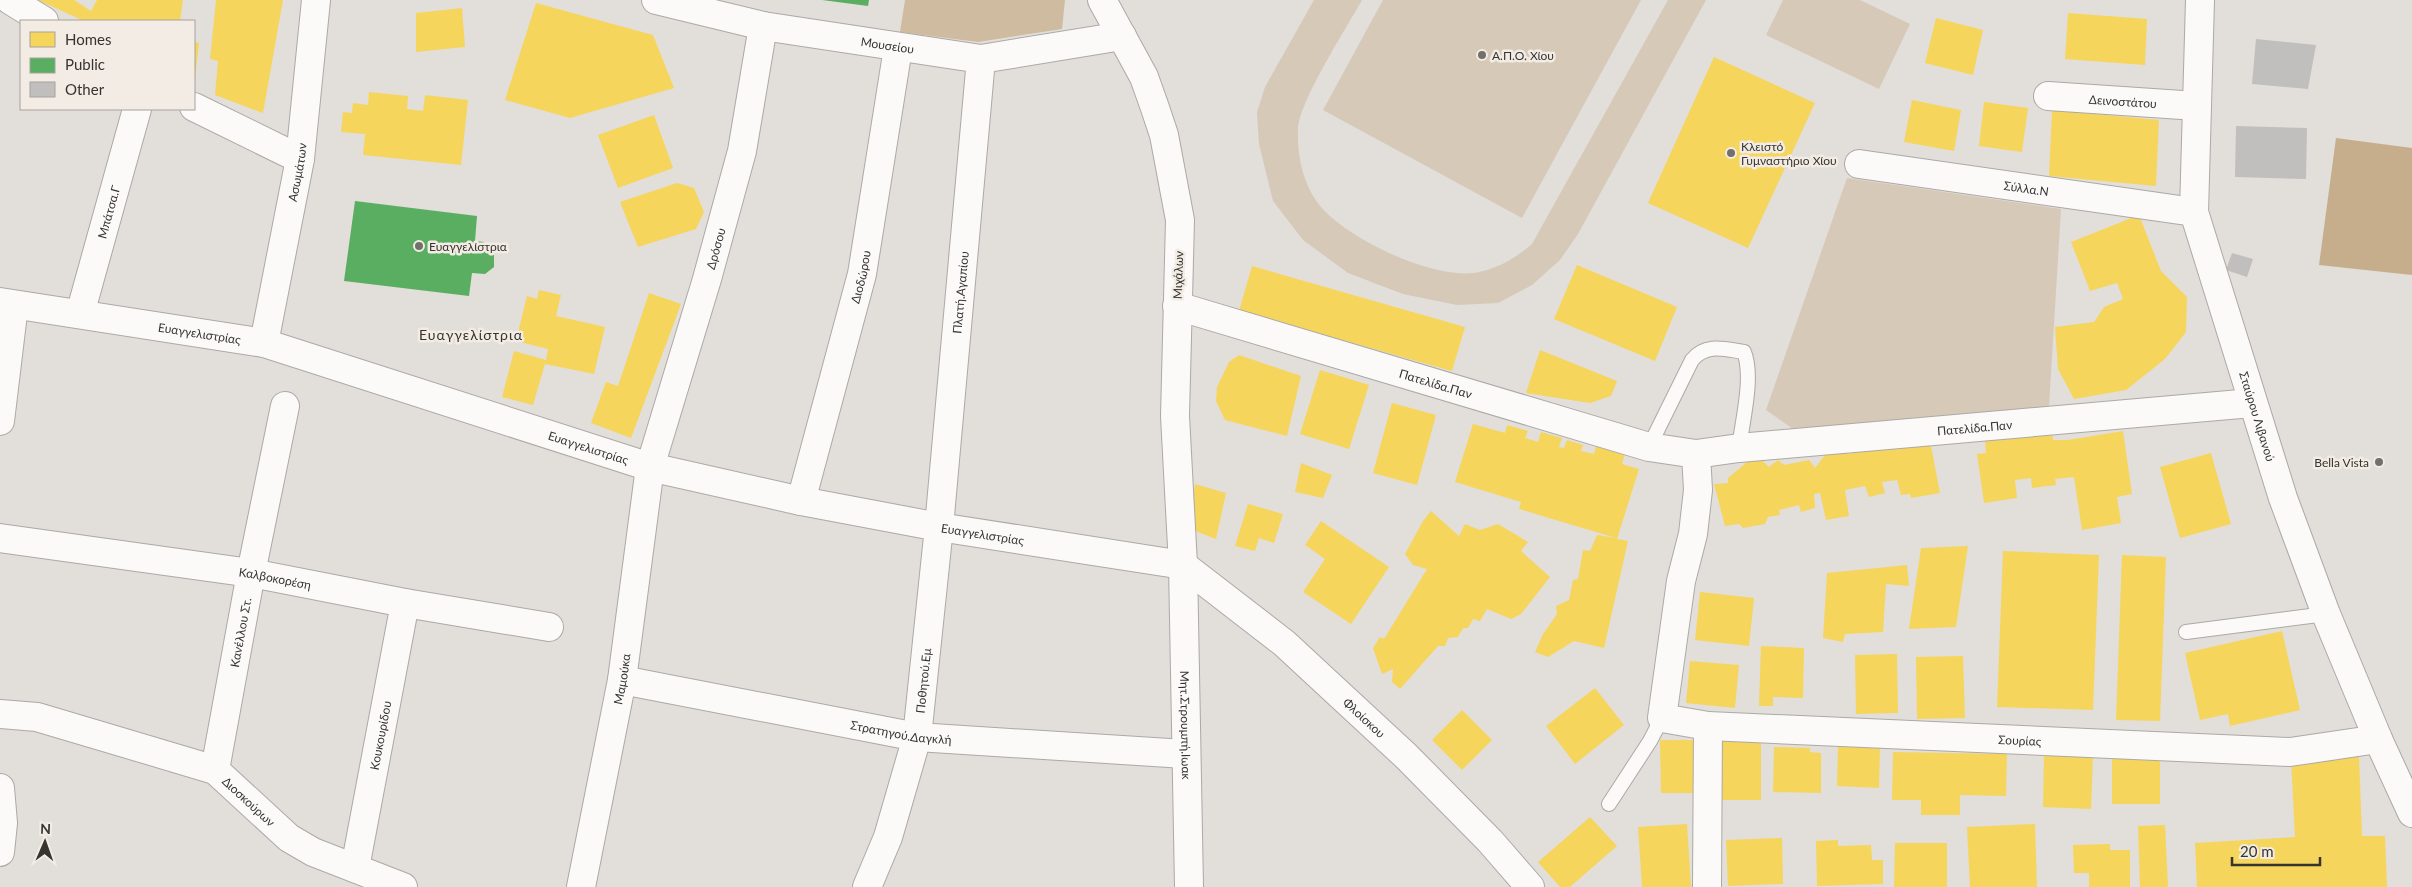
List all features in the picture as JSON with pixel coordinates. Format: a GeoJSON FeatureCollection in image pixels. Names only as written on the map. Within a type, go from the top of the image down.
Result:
{"type":"FeatureCollection","features":[{"type":"Feature","properties":{"kind":"street","name":"Ασωμάτων"},"geometry":{"type":"LineString","coordinates":[[264,343],[300,159],[316,0]]}},
{"type":"Feature","properties":{"kind":"street","name":"Μουσείου"},"geometry":{"type":"LineString","coordinates":[[656,0],[763,26],[898,48],[981,59],[1122,36]]}},
{"type":"Feature","properties":{"kind":"street","name":"Μιχάλων"},"geometry":{"type":"LineString","coordinates":[[1102,0],[1144,77],[1156,108],[1174,180],[1180,220],[1174,416],[1183,565]]}},
{"type":"Feature","properties":{"kind":"street","name":"Σταύρου Λιβανού"},"geometry":{"type":"LineString","coordinates":[[2200,0],[2194,212],[2283,498],[2326,614],[2378,739],[2412,814]]}},
{"type":"Feature","properties":{"kind":"street"},"geometry":{"type":"LineString","coordinates":[[7,6],[42,20]]}},
{"type":"Feature","properties":{"kind":"street","name":"Δρόσου"},"geometry":{"type":"LineString","coordinates":[[650,467],[707,279],[742,150],[763,26]]}},
{"type":"Feature","properties":{"kind":"street","name":"Διοδώρου"},"geometry":{"type":"LineString","coordinates":[[801,501],[862,274],[898,48]]}},
{"type":"Feature","properties":{"kind":"street","name":"Πλατή.Αγαπίου"},"geometry":{"type":"LineString","coordinates":[[939,527],[981,59]]}},
{"type":"Feature","properties":{"kind":"street","name":"Δεινοστάτου"},"geometry":{"type":"LineString","coordinates":[[2048,96],[2197,106]]}},
{"type":"Feature","properties":{"kind":"street"},"geometry":{"type":"LineString","coordinates":[[195,107],[300,159]]}},
{"type":"Feature","properties":{"kind":"street","name":"Μπάτσα.Γ"},"geometry":{"type":"LineString","coordinates":[[80,314],[138,110]]}},
{"type":"Feature","properties":{"kind":"street","name":"Σύλλα.Ν"},"geometry":{"type":"LineString","coordinates":[[1859,164],[2194,212]]}},
{"type":"Feature","properties":{"kind":"street"},"geometry":{"type":"LineString","coordinates":[[0,421],[7,304]]}},
{"type":"Feature","properties":{"kind":"street","name":"Ευαγγελιστρίας"},"geometry":{"type":"LineString","coordinates":[[7,304],[264,343],[650,467],[801,501],[939,527],[1183,565]]}},
{"type":"Feature","properties":{"kind":"street","name":"Πατελίδα.Παν"},"geometry":{"type":"LineString","coordinates":[[1177,306],[1648,447],[1696,454],[1739,448],[2252,403]]}},
{"type":"Feature","properties":{"kind":"street","name":"Κανέλλου Στ."},"geometry":{"type":"LineString","coordinates":[[215,770],[251,573],[285,406]]}},
{"type":"Feature","properties":{"kind":"street"},"geometry":{"type":"LineString","coordinates":[[1662,718],[1681,581],[1693,534],[1698,490],[1696,454]]}},
{"type":"Feature","properties":{"kind":"street","name":"Μαμούκα"},"geometry":{"type":"LineString","coordinates":[[581,887],[622,680],[650,467]]}},
{"type":"Feature","properties":{"kind":"street","name":"Ποθητού.Εμ"},"geometry":{"type":"LineString","coordinates":[[867,887],[888,837],[917,737],[939,527]]}},
{"type":"Feature","properties":{"kind":"street","name":"Καλβοκορέση"},"geometry":{"type":"LineString","coordinates":[[0,538],[251,573],[406,603],[549,627]]}},
{"type":"Feature","properties":{"kind":"street","name":"Μητ.Στρουμπή.Ιωακ"},"geometry":{"type":"LineString","coordinates":[[1183,565],[1185,754],[1189,887]]}},
{"type":"Feature","properties":{"kind":"street","name":"Φλοίσκου"},"geometry":{"type":"LineString","coordinates":[[1183,565],[1284,643],[1406,756],[1490,841],[1530,887]]}},
{"type":"Feature","properties":{"kind":"street","name":"Κουκουρίδου"},"geometry":{"type":"LineString","coordinates":[[355,868],[406,603]]}},
{"type":"Feature","properties":{"kind":"street","name":"Στρατηγού.Δαγκλή"},"geometry":{"type":"LineString","coordinates":[[622,680],[917,737],[1185,754]]}},
{"type":"Feature","properties":{"kind":"street","name":"Διοσκούρων"},"geometry":{"type":"LineString","coordinates":[[0,714],[37,717],[215,770],[290,838],[313,852],[403,887]]}},
{"type":"Feature","properties":{"kind":"street","name":"Σουρίας"},"geometry":{"type":"LineString","coordinates":[[1662,718],[1708,726],[2290,752],[2378,739]]}},
{"type":"Feature","properties":{"kind":"street"},"geometry":{"type":"LineString","coordinates":[[1707,887],[1708,726]]}},
{"type":"Feature","properties":{"kind":"street"},"geometry":{"type":"LineString","coordinates":[[0,788],[0,852]]}},
{"type":"Feature","properties":{"kind":"lane"},"geometry":{"type":"LineString","coordinates":[[1648,447],[1692,360],[1698,352],[1711,348],[1744,352],[1747,358],[1748,374],[1739,448]]}},
{"type":"Feature","properties":{"kind":"lane"},"geometry":{"type":"LineString","coordinates":[[2186,632],[2326,614]]}},
{"type":"Feature","properties":{"kind":"lane"},"geometry":{"type":"LineString","coordinates":[[1608,804],[1650,742],[1662,718]]}},
{"type":"Feature","properties":{"kind":"shaded area"},"geometry":{"type":"Polygon","coordinates":[[[905,0],[1065,0],[1062,29],[978,42],[900,32],[905,0]]]}},
{"type":"Feature","properties":{"kind":"shaded area"},"geometry":{"type":"Polygon","coordinates":[[[1314,0],[1362,0],[1315,83],[1300,117],[1298,148],[1304,176],[1312,194],[1329,215],[1368,242],[1391,254],[1415,263],[1439,270],[1461,273],[1479,272],[1494,268],[1514,258],[1532,244],[1668,0],[1706,0],[1578,234],[1560,260],[1532,285],[1498,303],[1457,305],[1403,294],[1348,273],[1303,240],[1273,201],[1259,144],[1257,112],[1265,87],[1314,0]]]}},
{"type":"Feature","properties":{"kind":"shaded area","name":"Α.Π.Ο. Χίου"},"geometry":{"type":"Polygon","coordinates":[[[1383,0],[1641,0],[1522,218],[1323,110],[1383,0]]]}},
{"type":"Feature","properties":{"kind":"shaded area"},"geometry":{"type":"Polygon","coordinates":[[[1783,0],[1860,0],[1910,24],[1879,89],[1766,35],[1783,0]]]}},
{"type":"Feature","properties":{"kind":"shaded area"},"geometry":{"type":"Polygon","coordinates":[[[2336,138],[2412,148],[2412,275],[2319,265],[2336,138]]]}},
{"type":"Feature","properties":{"kind":"shaded area"},"geometry":{"type":"Polygon","coordinates":[[[1847,178],[2061,209],[2049,407],[1796,431],[1766,410],[1847,178]]]}},
{"type":"Feature","properties":{"kind":"building: Homes"},"geometry":{"type":"Polygon","coordinates":[[[38,0],[74,0],[91,11],[97,0],[183,0],[180,20],[82,20],[38,0]]]}},
{"type":"Feature","properties":{"kind":"building: Homes"},"geometry":{"type":"Polygon","coordinates":[[[216,0],[283,0],[263,113],[215,95],[218,61],[210,59],[216,0]]]}},
{"type":"Feature","properties":{"kind":"building: Homes"},"geometry":{"type":"Polygon","coordinates":[[[536,3],[653,35],[674,88],[570,118],[505,100],[536,3]]]}},
{"type":"Feature","properties":{"kind":"building: Homes"},"geometry":{"type":"Polygon","coordinates":[[[462,8],[465,47],[416,52],[416,13],[462,8]]]}},
{"type":"Feature","properties":{"kind":"building: Homes"},"geometry":{"type":"Polygon","coordinates":[[[2068,13],[2147,19],[2145,65],[2065,59],[2068,13]]]}},
{"type":"Feature","properties":{"kind":"building: Homes"},"geometry":{"type":"Polygon","coordinates":[[[1936,18],[1983,30],[1973,75],[1925,63],[1936,18]]]}},
{"type":"Feature","properties":{"kind":"building: Homes"},"geometry":{"type":"Polygon","coordinates":[[[195,42],[199,43],[195,79],[195,42]]]}},
{"type":"Feature","properties":{"kind":"building: Homes","name":"Κλειστό Γυμναστήριο Χίου"},"geometry":{"type":"Polygon","coordinates":[[[1714,57],[1815,103],[1748,248],[1648,203],[1714,57]]]}},
{"type":"Feature","properties":{"kind":"building: Homes"},"geometry":{"type":"Polygon","coordinates":[[[369,92],[408,96],[407,109],[423,111],[425,95],[468,100],[461,165],[363,155],[365,134],[341,132],[343,112],[352,113],[353,103],[368,105],[369,92]]]}},
{"type":"Feature","properties":{"kind":"building: Homes"},"geometry":{"type":"Polygon","coordinates":[[[1912,100],[1961,110],[1954,151],[1904,142],[1912,100]]]}},
{"type":"Feature","properties":{"kind":"building: Homes"},"geometry":{"type":"Polygon","coordinates":[[[1984,102],[2028,108],[2022,152],[1979,146],[1984,102]]]}},
{"type":"Feature","properties":{"kind":"building: Homes"},"geometry":{"type":"Polygon","coordinates":[[[2052,110],[2159,120],[2156,186],[2049,176],[2052,110]]]}},
{"type":"Feature","properties":{"kind":"building: Homes"},"geometry":{"type":"Polygon","coordinates":[[[654,115],[673,168],[618,188],[598,135],[654,115]]]}},
{"type":"Feature","properties":{"kind":"building: Homes"},"geometry":{"type":"Polygon","coordinates":[[[677,183],[694,188],[704,212],[696,229],[638,247],[620,202],[677,183]]]}},
{"type":"Feature","properties":{"kind":"building: Homes"},"geometry":{"type":"Polygon","coordinates":[[[2139,215],[2161,271],[2187,297],[2186,332],[2165,359],[2126,390],[2074,399],[2058,369],[2055,327],[2094,322],[2104,307],[2123,299],[2117,283],[2090,291],[2071,242],[2139,215]]]}},
{"type":"Feature","properties":{"kind":"building: Homes"},"geometry":{"type":"Polygon","coordinates":[[[1577,265],[1677,307],[1655,361],[1554,319],[1577,265]]]}},
{"type":"Feature","properties":{"kind":"building: Homes"},"geometry":{"type":"Polygon","coordinates":[[[1252,266],[1465,327],[1452,371],[1239,311],[1252,266]]]}},
{"type":"Feature","properties":{"kind":"building: Homes"},"geometry":{"type":"Polygon","coordinates":[[[539,290],[561,295],[556,316],[605,327],[594,374],[545,364],[533,405],[502,397],[514,351],[546,360],[548,349],[516,341],[527,296],[537,299],[539,290]]]}},
{"type":"Feature","properties":{"kind":"building: Homes"},"geometry":{"type":"Polygon","coordinates":[[[649,293],[681,304],[631,438],[591,423],[606,382],[618,386],[649,293]]]}},
{"type":"Feature","properties":{"kind":"building: Homes"},"geometry":{"type":"Polygon","coordinates":[[[1540,350],[1617,381],[1611,396],[1590,403],[1526,393],[1540,350]]]}},
{"type":"Feature","properties":{"kind":"building: Homes"},"geometry":{"type":"Polygon","coordinates":[[[1239,355],[1301,376],[1287,436],[1225,420],[1216,401],[1217,387],[1229,362],[1239,355]]]}},
{"type":"Feature","properties":{"kind":"building: Homes"},"geometry":{"type":"Polygon","coordinates":[[[1320,370],[1369,385],[1349,449],[1300,434],[1320,370]]]}},
{"type":"Feature","properties":{"kind":"building: Homes"},"geometry":{"type":"Polygon","coordinates":[[[1392,403],[1436,415],[1417,485],[1373,473],[1392,403]]]}},
{"type":"Feature","properties":{"kind":"building: Homes"},"geometry":{"type":"Polygon","coordinates":[[[1473,424],[1505,433],[1507,425],[1528,431],[1525,438],[1538,442],[1541,432],[1562,438],[1559,447],[1564,448],[1567,440],[1583,445],[1581,451],[1594,454],[1596,446],[1625,454],[1622,464],[1639,469],[1617,539],[1628,541],[1604,648],[1574,641],[1548,657],[1535,652],[1543,634],[1557,614],[1556,606],[1569,600],[1573,580],[1578,579],[1583,550],[1590,551],[1597,535],[1616,538],[1519,509],[1521,502],[1455,482],[1473,424]]]}},
{"type":"Feature","properties":{"kind":"building: Homes"},"geometry":{"type":"Polygon","coordinates":[[[2123,431],[2132,494],[2117,497],[2121,523],[2082,530],[2074,477],[2055,479],[2056,485],[2032,488],[2031,478],[2015,480],[2017,498],[1984,503],[1977,454],[1986,453],[1985,441],[2052,432],[2053,440],[2068,440],[2123,431]]]}},
{"type":"Feature","properties":{"kind":"building: Homes"},"geometry":{"type":"Polygon","coordinates":[[[1908,440],[1917,446],[1930,441],[1940,493],[1911,498],[1910,494],[1901,495],[1897,480],[1882,482],[1885,493],[1869,497],[1865,486],[1845,490],[1849,516],[1826,520],[1820,493],[1814,494],[1815,508],[1801,512],[1799,505],[1779,510],[1780,515],[1768,517],[1765,524],[1743,528],[1739,524],[1725,526],[1714,484],[1728,483],[1728,478],[1747,462],[1762,460],[1769,467],[1778,460],[1784,465],[1809,460],[1815,468],[1825,455],[1839,452],[1851,454],[1858,448],[1889,444],[1897,450],[1908,440]]]}},
{"type":"Feature","properties":{"kind":"building: Homes"},"geometry":{"type":"Polygon","coordinates":[[[2211,453],[2231,524],[2180,538],[2160,467],[2211,453]]]}},
{"type":"Feature","properties":{"kind":"building: Homes"},"geometry":{"type":"Polygon","coordinates":[[[1301,463],[1332,475],[1323,498],[1295,492],[1301,463]]]}},
{"type":"Feature","properties":{"kind":"building: Homes"},"geometry":{"type":"Polygon","coordinates":[[[1195,484],[1226,493],[1216,539],[1190,529],[1195,484]]]}},
{"type":"Feature","properties":{"kind":"building: Homes"},"geometry":{"type":"Polygon","coordinates":[[[1248,504],[1283,514],[1274,543],[1259,538],[1255,551],[1235,546],[1248,504]]]}},
{"type":"Feature","properties":{"kind":"building: Homes"},"geometry":{"type":"Polygon","coordinates":[[[1431,511],[1459,536],[1465,524],[1480,530],[1498,524],[1528,542],[1521,551],[1550,577],[1521,614],[1511,619],[1487,609],[1480,621],[1473,619],[1468,628],[1463,628],[1458,637],[1448,638],[1445,646],[1438,646],[1400,689],[1392,682],[1393,669],[1382,674],[1373,648],[1380,637],[1384,639],[1427,569],[1413,565],[1405,554],[1423,521],[1431,511]]]}},
{"type":"Feature","properties":{"kind":"building: Homes"},"geometry":{"type":"Polygon","coordinates":[[[1321,521],[1389,567],[1351,624],[1303,592],[1325,559],[1305,545],[1321,521]]]}},
{"type":"Feature","properties":{"kind":"building: Homes"},"geometry":{"type":"Polygon","coordinates":[[[1968,546],[1956,627],[1909,629],[1921,548],[1968,546]]]}},
{"type":"Feature","properties":{"kind":"building: Homes"},"geometry":{"type":"Polygon","coordinates":[[[2003,551],[2099,555],[2093,710],[1997,707],[2003,551]]]}},
{"type":"Feature","properties":{"kind":"building: Homes"},"geometry":{"type":"Polygon","coordinates":[[[2122,555],[2166,557],[2160,721],[2116,720],[2122,555]]]}},
{"type":"Feature","properties":{"kind":"building: Homes"},"geometry":{"type":"Polygon","coordinates":[[[1907,565],[1909,586],[1886,584],[1883,632],[1845,634],[1843,642],[1823,638],[1827,573],[1907,565]]]}},
{"type":"Feature","properties":{"kind":"building: Homes"},"geometry":{"type":"Polygon","coordinates":[[[1700,592],[1754,598],[1749,646],[1695,640],[1700,592]]]}},
{"type":"Feature","properties":{"kind":"building: Homes"},"geometry":{"type":"Polygon","coordinates":[[[2282,631],[2300,710],[2230,726],[2228,714],[2200,720],[2185,653],[2282,631]]]}},
{"type":"Feature","properties":{"kind":"building: Homes"},"geometry":{"type":"Polygon","coordinates":[[[1761,646],[1804,648],[1803,698],[1773,697],[1773,706],[1759,706],[1761,646]]]}},
{"type":"Feature","properties":{"kind":"building: Homes"},"geometry":{"type":"Polygon","coordinates":[[[1897,654],[1898,713],[1856,714],[1855,655],[1897,654]]]}},
{"type":"Feature","properties":{"kind":"building: Homes"},"geometry":{"type":"Polygon","coordinates":[[[1963,656],[1965,718],[1917,719],[1916,657],[1963,656]]]}},
{"type":"Feature","properties":{"kind":"building: Homes"},"geometry":{"type":"Polygon","coordinates":[[[1690,661],[1739,665],[1735,708],[1686,703],[1690,661]]]}},
{"type":"Feature","properties":{"kind":"building: Homes"},"geometry":{"type":"Polygon","coordinates":[[[1595,688],[1624,725],[1575,764],[1546,726],[1595,688]]]}},
{"type":"Feature","properties":{"kind":"building: Homes"},"geometry":{"type":"Polygon","coordinates":[[[1462,710],[1492,740],[1462,770],[1432,740],[1462,710]]]}},
{"type":"Feature","properties":{"kind":"building: Homes"},"geometry":{"type":"Polygon","coordinates":[[[1660,740],[1695,740],[1696,793],[1661,793],[1660,740]]]}},
{"type":"Feature","properties":{"kind":"building: Homes"},"geometry":{"type":"Polygon","coordinates":[[[1720,741],[1761,741],[1761,800],[1721,800],[1720,741]]]}},
{"type":"Feature","properties":{"kind":"building: Homes"},"geometry":{"type":"Polygon","coordinates":[[[1838,746],[1880,748],[1879,788],[1837,786],[1838,746]]]}},
{"type":"Feature","properties":{"kind":"building: Homes"},"geometry":{"type":"Polygon","coordinates":[[[1774,747],[1810,748],[1810,752],[1821,753],[1821,793],[1773,792],[1774,747]]]}},
{"type":"Feature","properties":{"kind":"building: Homes"},"geometry":{"type":"Polygon","coordinates":[[[1893,752],[2007,754],[2006,796],[1960,795],[1960,815],[1921,815],[1921,800],[1892,800],[1893,752]]]}},
{"type":"Feature","properties":{"kind":"building: Homes"},"geometry":{"type":"Polygon","coordinates":[[[2044,755],[2093,756],[2091,809],[2043,807],[2044,755]]]}},
{"type":"Feature","properties":{"kind":"building: Homes"},"geometry":{"type":"Polygon","coordinates":[[[2112,755],[2160,755],[2160,804],[2112,804],[2112,755]]]}},
{"type":"Feature","properties":{"kind":"building: Homes"},"geometry":{"type":"Polygon","coordinates":[[[2359,756],[2362,836],[2385,836],[2387,887],[2197,887],[2195,843],[2295,837],[2291,759],[2359,756]]]}},
{"type":"Feature","properties":{"kind":"building: Homes"},"geometry":{"type":"Polygon","coordinates":[[[1590,817],[1617,846],[1570,887],[1560,887],[1538,862],[1590,817]]]}},
{"type":"Feature","properties":{"kind":"building: Homes"},"geometry":{"type":"Polygon","coordinates":[[[1687,824],[1691,887],[1642,887],[1638,827],[1687,824]]]}},
{"type":"Feature","properties":{"kind":"building: Homes"},"geometry":{"type":"Polygon","coordinates":[[[2035,824],[2037,887],[1970,887],[1967,827],[2035,824]]]}},
{"type":"Feature","properties":{"kind":"building: Homes"},"geometry":{"type":"Polygon","coordinates":[[[2165,825],[2168,887],[2140,887],[2138,826],[2165,825]]]}},
{"type":"Feature","properties":{"kind":"building: Homes"},"geometry":{"type":"Polygon","coordinates":[[[1782,838],[1783,884],[1728,886],[1726,840],[1782,838]]]}},
{"type":"Feature","properties":{"kind":"building: Homes"},"geometry":{"type":"Polygon","coordinates":[[[1838,840],[1838,846],[1871,845],[1872,860],[1883,860],[1883,884],[1817,886],[1816,841],[1838,840]]]}},
{"type":"Feature","properties":{"kind":"building: Homes"},"geometry":{"type":"Polygon","coordinates":[[[1895,843],[1947,843],[1947,887],[1894,887],[1895,843]]]}},
{"type":"Feature","properties":{"kind":"building: Homes"},"geometry":{"type":"Polygon","coordinates":[[[2110,844],[2110,850],[2130,850],[2130,887],[2089,887],[2089,873],[2074,873],[2073,845],[2110,844]]]}},
{"type":"Feature","properties":{"kind":"building: Public"},"geometry":{"type":"Polygon","coordinates":[[[822,0],[869,0],[868,6],[822,0]]]}},
{"type":"Feature","properties":{"kind":"building: Public","name":"Ευαγγελίστρια"},"geometry":{"type":"Polygon","coordinates":[[[355,201],[477,216],[475,241],[484,242],[494,249],[494,267],[485,274],[472,273],[469,296],[344,281],[355,201]]]}},
{"type":"Feature","properties":{"kind":"building: Other"},"geometry":{"type":"Polygon","coordinates":[[[2256,39],[2316,45],[2308,89],[2252,84],[2256,39]]]}},
{"type":"Feature","properties":{"kind":"building: Other"},"geometry":{"type":"Polygon","coordinates":[[[2236,126],[2307,128],[2306,179],[2235,177],[2236,126]]]}},
{"type":"Feature","properties":{"kind":"building: Other"},"geometry":{"type":"Polygon","coordinates":[[[2232,253],[2253,259],[2247,277],[2226,270],[2232,253]]]}},
{"type":"Feature","properties":{"kind":"place","name":"Α.Π.Ο. Χίου"},"geometry":{"type":"Point","coordinates":[1482,55]}},
{"type":"Feature","properties":{"kind":"place","name":"Κλειστό Γυμναστήριο Χίου"},"geometry":{"type":"Point","coordinates":[1731,153]}},
{"type":"Feature","properties":{"kind":"place","name":"Ευαγγελίστρια"},"geometry":{"type":"Point","coordinates":[419,246]}},
{"type":"Feature","properties":{"kind":"place","name":"Bella Vista"},"geometry":{"type":"Point","coordinates":[2379,462]}},
{"type":"Feature","properties":{"kind":"district","name":"Ευαγγελίστρια"},"geometry":{"type":"Point","coordinates":[471,334]}}]}
